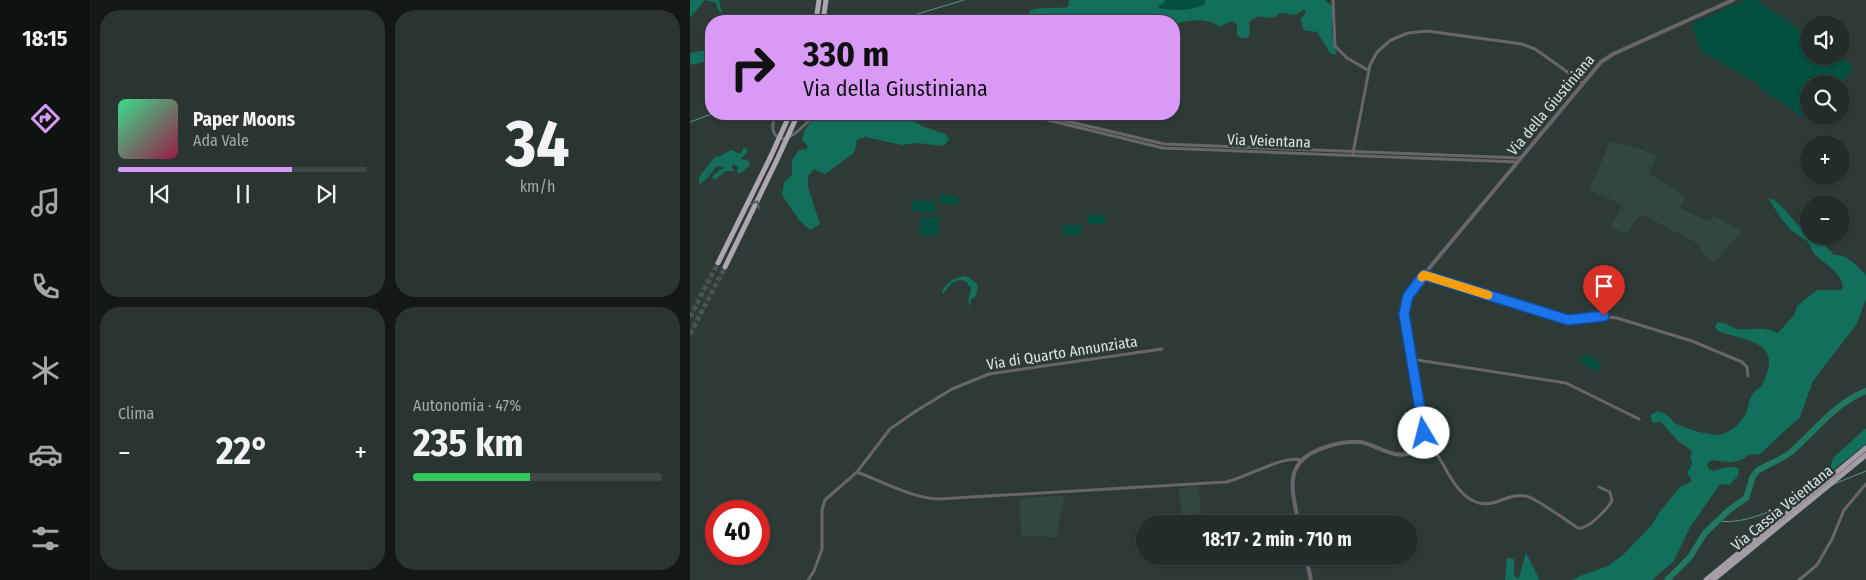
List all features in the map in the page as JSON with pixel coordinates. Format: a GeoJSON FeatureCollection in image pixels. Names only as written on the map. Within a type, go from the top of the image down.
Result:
{"type":"FeatureCollection","features":[{"type":"Feature","properties":{"kind":"highway"},"geometry":{"type":"LineString","coordinates":[[817,15],[819,0]]}},
{"type":"Feature","properties":{"kind":"highway"},"geometry":{"type":"LineString","coordinates":[[824,15],[826,0]]}},
{"type":"Feature","properties":{"kind":"highway"},"geometry":{"type":"LineString","coordinates":[[718,263],[787,120]]}},
{"type":"Feature","properties":{"kind":"highway"},"geometry":{"type":"LineString","coordinates":[[725,267],[795,120]]}},
{"type":"Feature","properties":{"kind":"highway","name":"Via Cassia Veientana"},"geometry":{"type":"LineString","coordinates":[[1713,580],[1843,470],[1866,448]]}},
{"type":"Feature","properties":{"kind":"highway","name":"Via Cassia Veientana"},"geometry":{"type":"LineString","coordinates":[[1843,470],[1866,455]]}},
{"type":"Feature","properties":{"kind":"highway","name":"Via Cassia Veientana"},"geometry":{"type":"LineString","coordinates":[[1706,580],[1776,525]]}},
{"type":"Feature","properties":{"kind":"street"},"geometry":{"type":"LineString","coordinates":[[1333,0],[1333,38],[1335,46],[1347,58],[1368,70]]}},
{"type":"Feature","properties":{"kind":"street","name":"Via della Giustiniana"},"geometry":{"type":"LineString","coordinates":[[1424,437],[1424,423],[1405,325],[1404,307],[1409,294],[1598,65],[1613,54],[1733,0]]}},
{"type":"Feature","properties":{"kind":"street"},"geometry":{"type":"LineString","coordinates":[[1352,154],[1368,70],[1377,52],[1391,40],[1412,32],[1433,31],[1526,45],[1535,49],[1583,83]]}},
{"type":"Feature","properties":{"kind":"street"},"geometry":{"type":"LineString","coordinates":[[774,120],[774,134],[778,138],[783,139],[796,134],[809,120]]}},
{"type":"Feature","properties":{"kind":"street","name":"Via Veientana"},"geometry":{"type":"LineString","coordinates":[[1047,120],[1153,147],[1517,162]]}},
{"type":"Feature","properties":{"kind":"street","name":"Via Veientana"},"geometry":{"type":"LineString","coordinates":[[1061,120],[1154,143],[1193,148]]}},
{"type":"Feature","properties":{"kind":"street","name":"Via Veientana"},"geometry":{"type":"LineString","coordinates":[[1352,154],[1521,158]]}},
{"type":"Feature","properties":{"kind":"street"},"geometry":{"type":"LineString","coordinates":[[1424,275],[1568,320],[1600,316],[1617,318],[1692,341],[1742,362],[1747,367],[1748,376]]}},
{"type":"Feature","properties":{"kind":"street","name":"Via di Quarto Annunziata"},"geometry":{"type":"LineString","coordinates":[[808,580],[814,571],[822,549],[823,502],[857,472],[893,427],[943,394],[980,377],[1012,370],[1162,349]]}},
{"type":"Feature","properties":{"kind":"street"},"geometry":{"type":"LineString","coordinates":[[1411,358],[1570,384],[1639,418]]}},
{"type":"Feature","properties":{"kind":"street"},"geometry":{"type":"LineString","coordinates":[[1297,515],[1292,485],[1295,470],[1301,460],[1316,450],[1353,442],[1368,444],[1394,454],[1404,455],[1417,449],[1424,437],[1462,493],[1472,500],[1483,504],[1492,504],[1515,497],[1526,496],[1578,528],[1584,529],[1589,526],[1612,501],[1610,492],[1599,487]]}},
{"type":"Feature","properties":{"kind":"street"},"geometry":{"type":"LineString","coordinates":[[857,472],[904,490],[938,499],[1226,482],[1245,477],[1286,461],[1301,460]]}},
{"type":"Feature","properties":{"kind":"street"},"geometry":{"type":"LineString","coordinates":[[1799,580],[1817,565],[1832,539],[1844,510],[1866,484]]}},
{"type":"Feature","properties":{"kind":"street"},"geometry":{"type":"LineString","coordinates":[[1308,565],[1312,580]]}},
{"type":"Feature","properties":{"kind":"shaded area"},"geometry":{"type":"Polygon","coordinates":[[[1610,142],[1632,146],[1657,155],[1649,174],[1685,196],[1680,208],[1707,221],[1714,216],[1741,231],[1714,263],[1702,252],[1699,244],[1641,214],[1627,234],[1611,228],[1622,205],[1589,190],[1610,142]]]}},
{"type":"Feature","properties":{"kind":"shaded area"},"geometry":{"type":"Polygon","coordinates":[[[1198,486],[1201,513],[1181,514],[1179,488],[1198,486]]]}},
{"type":"Feature","properties":{"kind":"shaded area"},"geometry":{"type":"Polygon","coordinates":[[[1064,496],[1057,537],[1021,536],[1020,498],[1064,496]]]}},
{"type":"Feature","properties":{"kind":"green space"},"geometry":{"type":"Polygon","coordinates":[[[690,0],[705,0],[690,18],[690,0]]]}},
{"type":"Feature","properties":{"kind":"green space"},"geometry":{"type":"Polygon","coordinates":[[[705,0],[719,0],[722,13],[715,2],[705,0]]]}},
{"type":"Feature","properties":{"kind":"green space"},"geometry":{"type":"Polygon","coordinates":[[[1069,0],[1165,0],[1164,3],[1158,6],[1159,8],[1176,10],[1200,6],[1205,4],[1205,0],[1325,0],[1332,6],[1332,35],[1337,53],[1334,55],[1330,53],[1317,32],[1303,30],[1301,19],[1306,12],[1305,9],[1296,15],[1280,13],[1272,18],[1258,16],[1249,22],[1250,33],[1247,38],[1241,38],[1237,35],[1237,24],[1232,21],[1220,27],[1198,20],[1180,23],[1180,15],[1027,15],[1031,10],[1040,8],[1068,7],[1069,0]]]}},
{"type":"Feature","properties":{"kind":"green space"},"geometry":{"type":"Polygon","coordinates":[[[1165,0],[1205,0],[1205,4],[1182,10],[1159,8],[1158,5],[1164,3],[1165,0]]]}},
{"type":"Feature","properties":{"kind":"green space"},"geometry":{"type":"Polygon","coordinates":[[[1745,0],[1757,0],[1800,30],[1800,65],[1850,65],[1853,70],[1848,75],[1800,75],[1800,116],[1755,82],[1701,51],[1692,24],[1745,0]]]}},
{"type":"Feature","properties":{"kind":"green space"},"geometry":{"type":"Polygon","coordinates":[[[705,50],[705,61],[690,65],[690,53],[705,50]]]}},
{"type":"Feature","properties":{"kind":"green space"},"geometry":{"type":"Polygon","coordinates":[[[814,120],[911,120],[924,127],[945,134],[949,139],[944,146],[917,143],[902,145],[865,137],[857,140],[854,153],[825,174],[814,169],[808,176],[808,187],[820,224],[810,230],[800,221],[782,195],[784,182],[792,175],[792,160],[799,150],[808,147],[802,139],[808,126],[814,120]]]}},
{"type":"Feature","properties":{"kind":"green space"},"geometry":{"type":"Polygon","coordinates":[[[744,147],[748,151],[741,159],[748,160],[750,165],[741,173],[737,173],[738,167],[733,164],[734,171],[726,171],[715,180],[712,177],[719,170],[723,169],[723,167],[717,166],[707,179],[699,184],[699,177],[715,157],[731,150],[741,153],[744,147]]]}},
{"type":"Feature","properties":{"kind":"green space"},"geometry":{"type":"Polygon","coordinates":[[[940,194],[958,196],[958,205],[940,204],[940,194]]]}},
{"type":"Feature","properties":{"kind":"green space"},"geometry":{"type":"Polygon","coordinates":[[[1769,198],[1779,204],[1800,226],[1800,236],[1792,231],[1769,198]]]}},
{"type":"Feature","properties":{"kind":"green space"},"geometry":{"type":"Polygon","coordinates":[[[913,200],[935,201],[935,213],[912,211],[913,200]]]}},
{"type":"Feature","properties":{"kind":"green space"},"geometry":{"type":"Polygon","coordinates":[[[1088,215],[1105,215],[1105,224],[1087,224],[1088,215]]]}},
{"type":"Feature","properties":{"kind":"green space"},"geometry":{"type":"Polygon","coordinates":[[[920,217],[939,218],[939,226],[920,225],[920,217]]]}},
{"type":"Feature","properties":{"kind":"green space"},"geometry":{"type":"Polygon","coordinates":[[[1063,225],[1082,225],[1081,235],[1063,235],[1063,225]]]}},
{"type":"Feature","properties":{"kind":"green space"},"geometry":{"type":"Polygon","coordinates":[[[920,226],[939,227],[938,236],[919,235],[920,226]]]}},
{"type":"Feature","properties":{"kind":"green space"},"geometry":{"type":"Polygon","coordinates":[[[1809,245],[1825,245],[1834,255],[1843,256],[1856,265],[1866,275],[1866,299],[1856,325],[1813,381],[1800,417],[1760,454],[1748,455],[1736,462],[1712,460],[1707,464],[1709,469],[1714,471],[1727,467],[1739,469],[1738,476],[1729,485],[1720,484],[1689,529],[1674,561],[1652,580],[1572,580],[1608,566],[1624,554],[1652,525],[1658,514],[1680,487],[1692,481],[1687,472],[1692,462],[1690,456],[1692,451],[1678,441],[1661,422],[1653,423],[1650,415],[1658,411],[1668,416],[1675,423],[1687,428],[1706,433],[1723,434],[1742,419],[1752,395],[1761,387],[1769,361],[1767,352],[1761,346],[1752,342],[1718,331],[1715,327],[1717,323],[1725,323],[1737,329],[1768,329],[1778,333],[1794,315],[1797,306],[1817,290],[1841,290],[1843,287],[1841,280],[1835,271],[1815,255],[1809,245]]]}},
{"type":"Feature","properties":{"kind":"green space"},"geometry":{"type":"Polygon","coordinates":[[[965,276],[978,285],[976,296],[971,300],[970,306],[968,302],[971,289],[966,281],[955,282],[943,294],[942,291],[951,280],[965,276]]]}},
{"type":"Feature","properties":{"kind":"green space"},"geometry":{"type":"Polygon","coordinates":[[[1585,354],[1602,363],[1597,372],[1580,362],[1585,354]]]}},
{"type":"Feature","properties":{"kind":"green space"},"geometry":{"type":"Polygon","coordinates":[[[1866,428],[1866,444],[1828,474],[1833,458],[1866,428]]]}},
{"type":"Feature","properties":{"kind":"green space"},"geometry":{"type":"Polygon","coordinates":[[[1526,553],[1540,580],[1505,580],[1507,558],[1514,559],[1514,576],[1519,578],[1526,553]]]}},
{"type":"Feature","properties":{"kind":"waterway"},"geometry":{"type":"LineString","coordinates":[[914,15],[964,0]]}},
{"type":"Feature","properties":{"kind":"waterway"},"geometry":{"type":"LineString","coordinates":[[690,122],[705,117]]}},
{"type":"Feature","properties":{"kind":"waterway"},"geometry":{"type":"LineString","coordinates":[[1667,580],[1690,557],[1705,533],[1729,510],[1746,498],[1753,476],[1757,471],[1791,452],[1835,410],[1866,391]]}},
{"type":"Feature","properties":{"kind":"waterway"},"geometry":{"type":"LineString","coordinates":[[1834,484],[1866,471]]}},
{"type":"Feature","properties":{"kind":"waterway"},"geometry":{"type":"LineString","coordinates":[[1718,521],[1729,522],[1751,518],[1803,497]]}},
{"type":"Feature","properties":{"kind":"tunnel"},"geometry":{"type":"LineString","coordinates":[[690,317],[718,263]]}},
{"type":"Feature","properties":{"kind":"tunnel"},"geometry":{"type":"LineString","coordinates":[[690,334],[725,267]]}},
{"type":"Feature","properties":{"kind":"slow traffic"},"geometry":{"type":"LineString","coordinates":[[1422,277],[1424,275],[1488,295]]}},
{"type":"Feature","properties":{"kind":"route"},"geometry":{"type":"LineString","coordinates":[[1424,433],[1424,423],[1404,314],[1408,296],[1424,275],[1568,320],[1604,316]]}}]}
